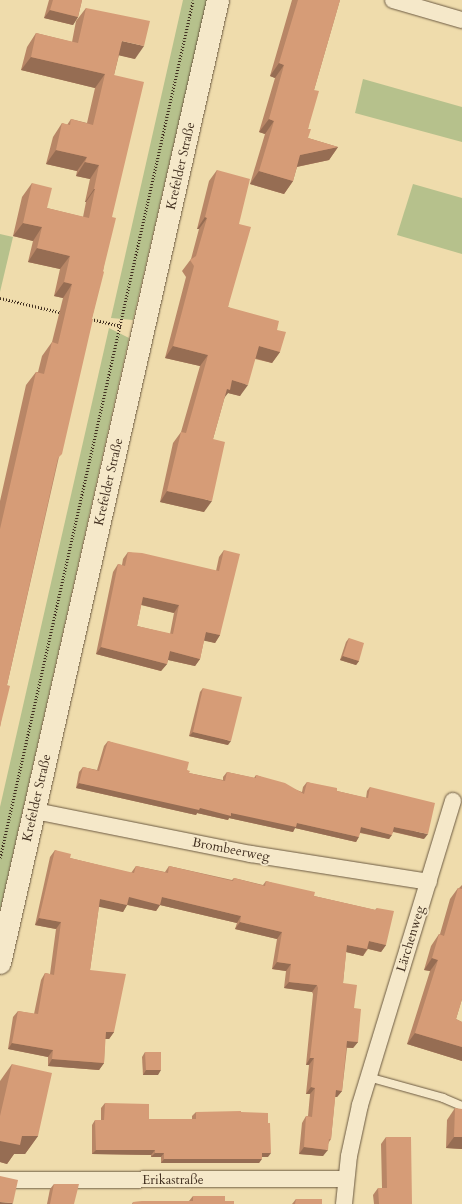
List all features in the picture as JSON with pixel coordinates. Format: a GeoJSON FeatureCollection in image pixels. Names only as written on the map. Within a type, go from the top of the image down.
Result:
{"type":"FeatureCollection","features":[{"type":"Feature","properties":{"kind":"main road","name":"Krefelder Straße"},"geometry":{"type":"LineString","coordinates":[[0,963],[218,0]]}},
{"type":"Feature","properties":{"kind":"street"},"geometry":{"type":"LineString","coordinates":[[393,0],[462,20]]}},
{"type":"Feature","properties":{"kind":"street","name":"Lärchenweg"},"geometry":{"type":"LineString","coordinates":[[344,1204],[346,1179],[354,1132],[368,1077],[453,801]]}},
{"type":"Feature","properties":{"kind":"street","name":"Brombeerweg"},"geometry":{"type":"LineString","coordinates":[[34,811],[251,854],[429,882]]}},
{"type":"Feature","properties":{"kind":"street","name":"Erikastraße"},"geometry":{"type":"LineString","coordinates":[[0,1180],[346,1179]]}},
{"type":"Feature","properties":{"kind":"lane"},"geometry":{"type":"LineString","coordinates":[[368,1077],[443,1098],[462,1106]]}},
{"type":"Feature","properties":{"kind":"path"},"geometry":{"type":"LineString","coordinates":[[0,858],[193,0]]}},
{"type":"Feature","properties":{"kind":"path"},"geometry":{"type":"LineString","coordinates":[[0,298],[68,314]]}},
{"type":"Feature","properties":{"kind":"path"},"geometry":{"type":"LineString","coordinates":[[90,319],[143,331]]}},
{"type":"Feature","properties":{"kind":"green space"},"geometry":{"type":"Polygon","coordinates":[[[183,0],[207,0],[133,320],[111,318],[183,0]]]}},
{"type":"Feature","properties":{"kind":"green space"},"geometry":{"type":"Polygon","coordinates":[[[363,79],[462,107],[462,142],[355,113],[363,79]]]}},
{"type":"Feature","properties":{"kind":"green space"},"geometry":{"type":"Polygon","coordinates":[[[413,184],[462,198],[462,254],[397,235],[413,184]]]}},
{"type":"Feature","properties":{"kind":"green space"},"geometry":{"type":"Polygon","coordinates":[[[0,234],[13,237],[0,292],[0,234]]]}},
{"type":"Feature","properties":{"kind":"green space"},"geometry":{"type":"Polygon","coordinates":[[[109,328],[129,338],[0,911],[0,807],[109,328]]]}},
{"type":"Feature","properties":{"kind":"building"},"geometry":{"type":"Polygon","coordinates":[[[53,0],[82,0],[78,17],[50,10],[53,0]]]}},
{"type":"Feature","properties":{"kind":"building"},"geometry":{"type":"Polygon","coordinates":[[[298,0],[340,0],[314,90],[319,91],[308,129],[311,129],[308,138],[338,147],[300,155],[293,181],[259,171],[274,121],[269,119],[284,65],[279,63],[298,0]]]}},
{"type":"Feature","properties":{"kind":"building"},"geometry":{"type":"Polygon","coordinates":[[[86,8],[150,21],[144,46],[122,41],[114,75],[144,82],[112,217],[116,218],[104,272],[62,454],[58,458],[7,685],[10,686],[0,727],[0,529],[36,372],[44,374],[52,342],[58,344],[72,284],[64,282],[70,256],[37,248],[42,227],[23,223],[32,183],[52,188],[47,208],[89,218],[99,165],[85,162],[87,157],[56,150],[62,123],[70,125],[71,119],[93,125],[105,74],[31,57],[36,33],[78,43],[86,8]]]}},
{"type":"Feature","properties":{"kind":"building"},"geometry":{"type":"Polygon","coordinates":[[[217,170],[250,179],[239,224],[251,227],[228,307],[279,321],[277,330],[286,332],[280,352],[259,346],[248,385],[232,380],[230,390],[227,389],[213,439],[225,442],[212,501],[167,491],[181,432],[186,433],[208,355],[173,346],[194,266],[190,260],[196,256],[207,218],[205,217],[217,170]]]}},
{"type":"Feature","properties":{"kind":"building"},"geometry":{"type":"Polygon","coordinates":[[[224,550],[240,554],[220,635],[206,632],[200,659],[170,651],[167,664],[101,647],[118,564],[125,566],[128,552],[142,553],[219,571],[224,550]],[[143,597],[137,626],[173,634],[179,605],[143,597]]]}},
{"type":"Feature","properties":{"kind":"building"},"geometry":{"type":"Polygon","coordinates":[[[349,638],[364,643],[359,661],[343,656],[349,638]]]}},
{"type":"Feature","properties":{"kind":"building"},"geometry":{"type":"Polygon","coordinates":[[[203,688],[242,697],[231,741],[193,732],[203,688]]]}},
{"type":"Feature","properties":{"kind":"building"},"geometry":{"type":"Polygon","coordinates":[[[108,741],[189,762],[187,770],[190,771],[189,773],[225,781],[227,772],[256,778],[256,775],[285,783],[304,794],[307,782],[337,788],[337,791],[368,798],[370,787],[435,803],[428,834],[394,827],[392,835],[361,827],[359,837],[297,823],[296,827],[231,813],[231,816],[200,808],[199,810],[79,783],[83,767],[99,771],[108,741]]]}},
{"type":"Feature","properties":{"kind":"building"},"geometry":{"type":"Polygon","coordinates":[[[55,850],[71,854],[70,858],[134,873],[136,866],[168,873],[169,866],[233,881],[234,878],[265,886],[266,881],[315,892],[314,896],[376,910],[377,908],[394,911],[386,945],[369,941],[367,949],[347,945],[343,983],[357,985],[354,1008],[361,1009],[358,1042],[347,1041],[342,1091],[336,1090],[331,1139],[329,1139],[328,1150],[304,1147],[306,1116],[312,1117],[315,1088],[311,1087],[314,1058],[310,1058],[318,988],[317,985],[289,982],[291,964],[277,962],[282,932],[240,922],[241,916],[162,897],[160,905],[129,897],[127,905],[100,899],[90,970],[126,974],[114,1032],[106,1032],[104,1063],[52,1059],[53,1050],[12,1043],[18,1011],[38,1014],[45,973],[54,975],[61,922],[39,918],[55,850]]]}},
{"type":"Feature","properties":{"kind":"building"},"geometry":{"type":"Polygon","coordinates":[[[458,888],[462,889],[462,999],[456,1019],[462,1022],[462,1047],[415,1033],[438,960],[432,958],[439,934],[444,936],[458,888]]]}},
{"type":"Feature","properties":{"kind":"building"},"geometry":{"type":"Polygon","coordinates":[[[145,1052],[161,1052],[161,1070],[146,1070],[145,1052]]]}},
{"type":"Feature","properties":{"kind":"building"},"geometry":{"type":"Polygon","coordinates":[[[12,1064],[52,1073],[38,1136],[22,1136],[20,1145],[0,1141],[0,1116],[12,1064]]]}},
{"type":"Feature","properties":{"kind":"building"},"geometry":{"type":"Polygon","coordinates":[[[105,1103],[149,1104],[149,1119],[196,1119],[196,1112],[241,1111],[268,1113],[268,1123],[270,1123],[271,1153],[262,1153],[262,1159],[164,1159],[164,1153],[155,1153],[155,1150],[96,1150],[95,1120],[104,1120],[105,1103]]]}},
{"type":"Feature","properties":{"kind":"building"},"geometry":{"type":"Polygon","coordinates":[[[455,1108],[462,1109],[462,1137],[454,1137],[455,1108]]]}},
{"type":"Feature","properties":{"kind":"building"},"geometry":{"type":"Polygon","coordinates":[[[386,1137],[411,1137],[412,1204],[379,1204],[378,1188],[387,1188],[386,1137]]]}},
{"type":"Feature","properties":{"kind":"building"},"geometry":{"type":"Polygon","coordinates":[[[0,1176],[18,1180],[13,1203],[0,1202],[0,1176]]]}},
{"type":"Feature","properties":{"kind":"building"},"geometry":{"type":"Polygon","coordinates":[[[54,1184],[79,1184],[74,1204],[50,1204],[54,1184]]]}},
{"type":"Feature","properties":{"kind":"building"},"geometry":{"type":"Polygon","coordinates":[[[193,1196],[225,1196],[225,1201],[234,1201],[234,1204],[133,1204],[133,1202],[142,1201],[193,1201],[193,1196]]]}},
{"type":"Feature","properties":{"kind":"building"},"geometry":{"type":"Polygon","coordinates":[[[296,1199],[322,1199],[322,1204],[295,1204],[296,1199]]]}}]}
